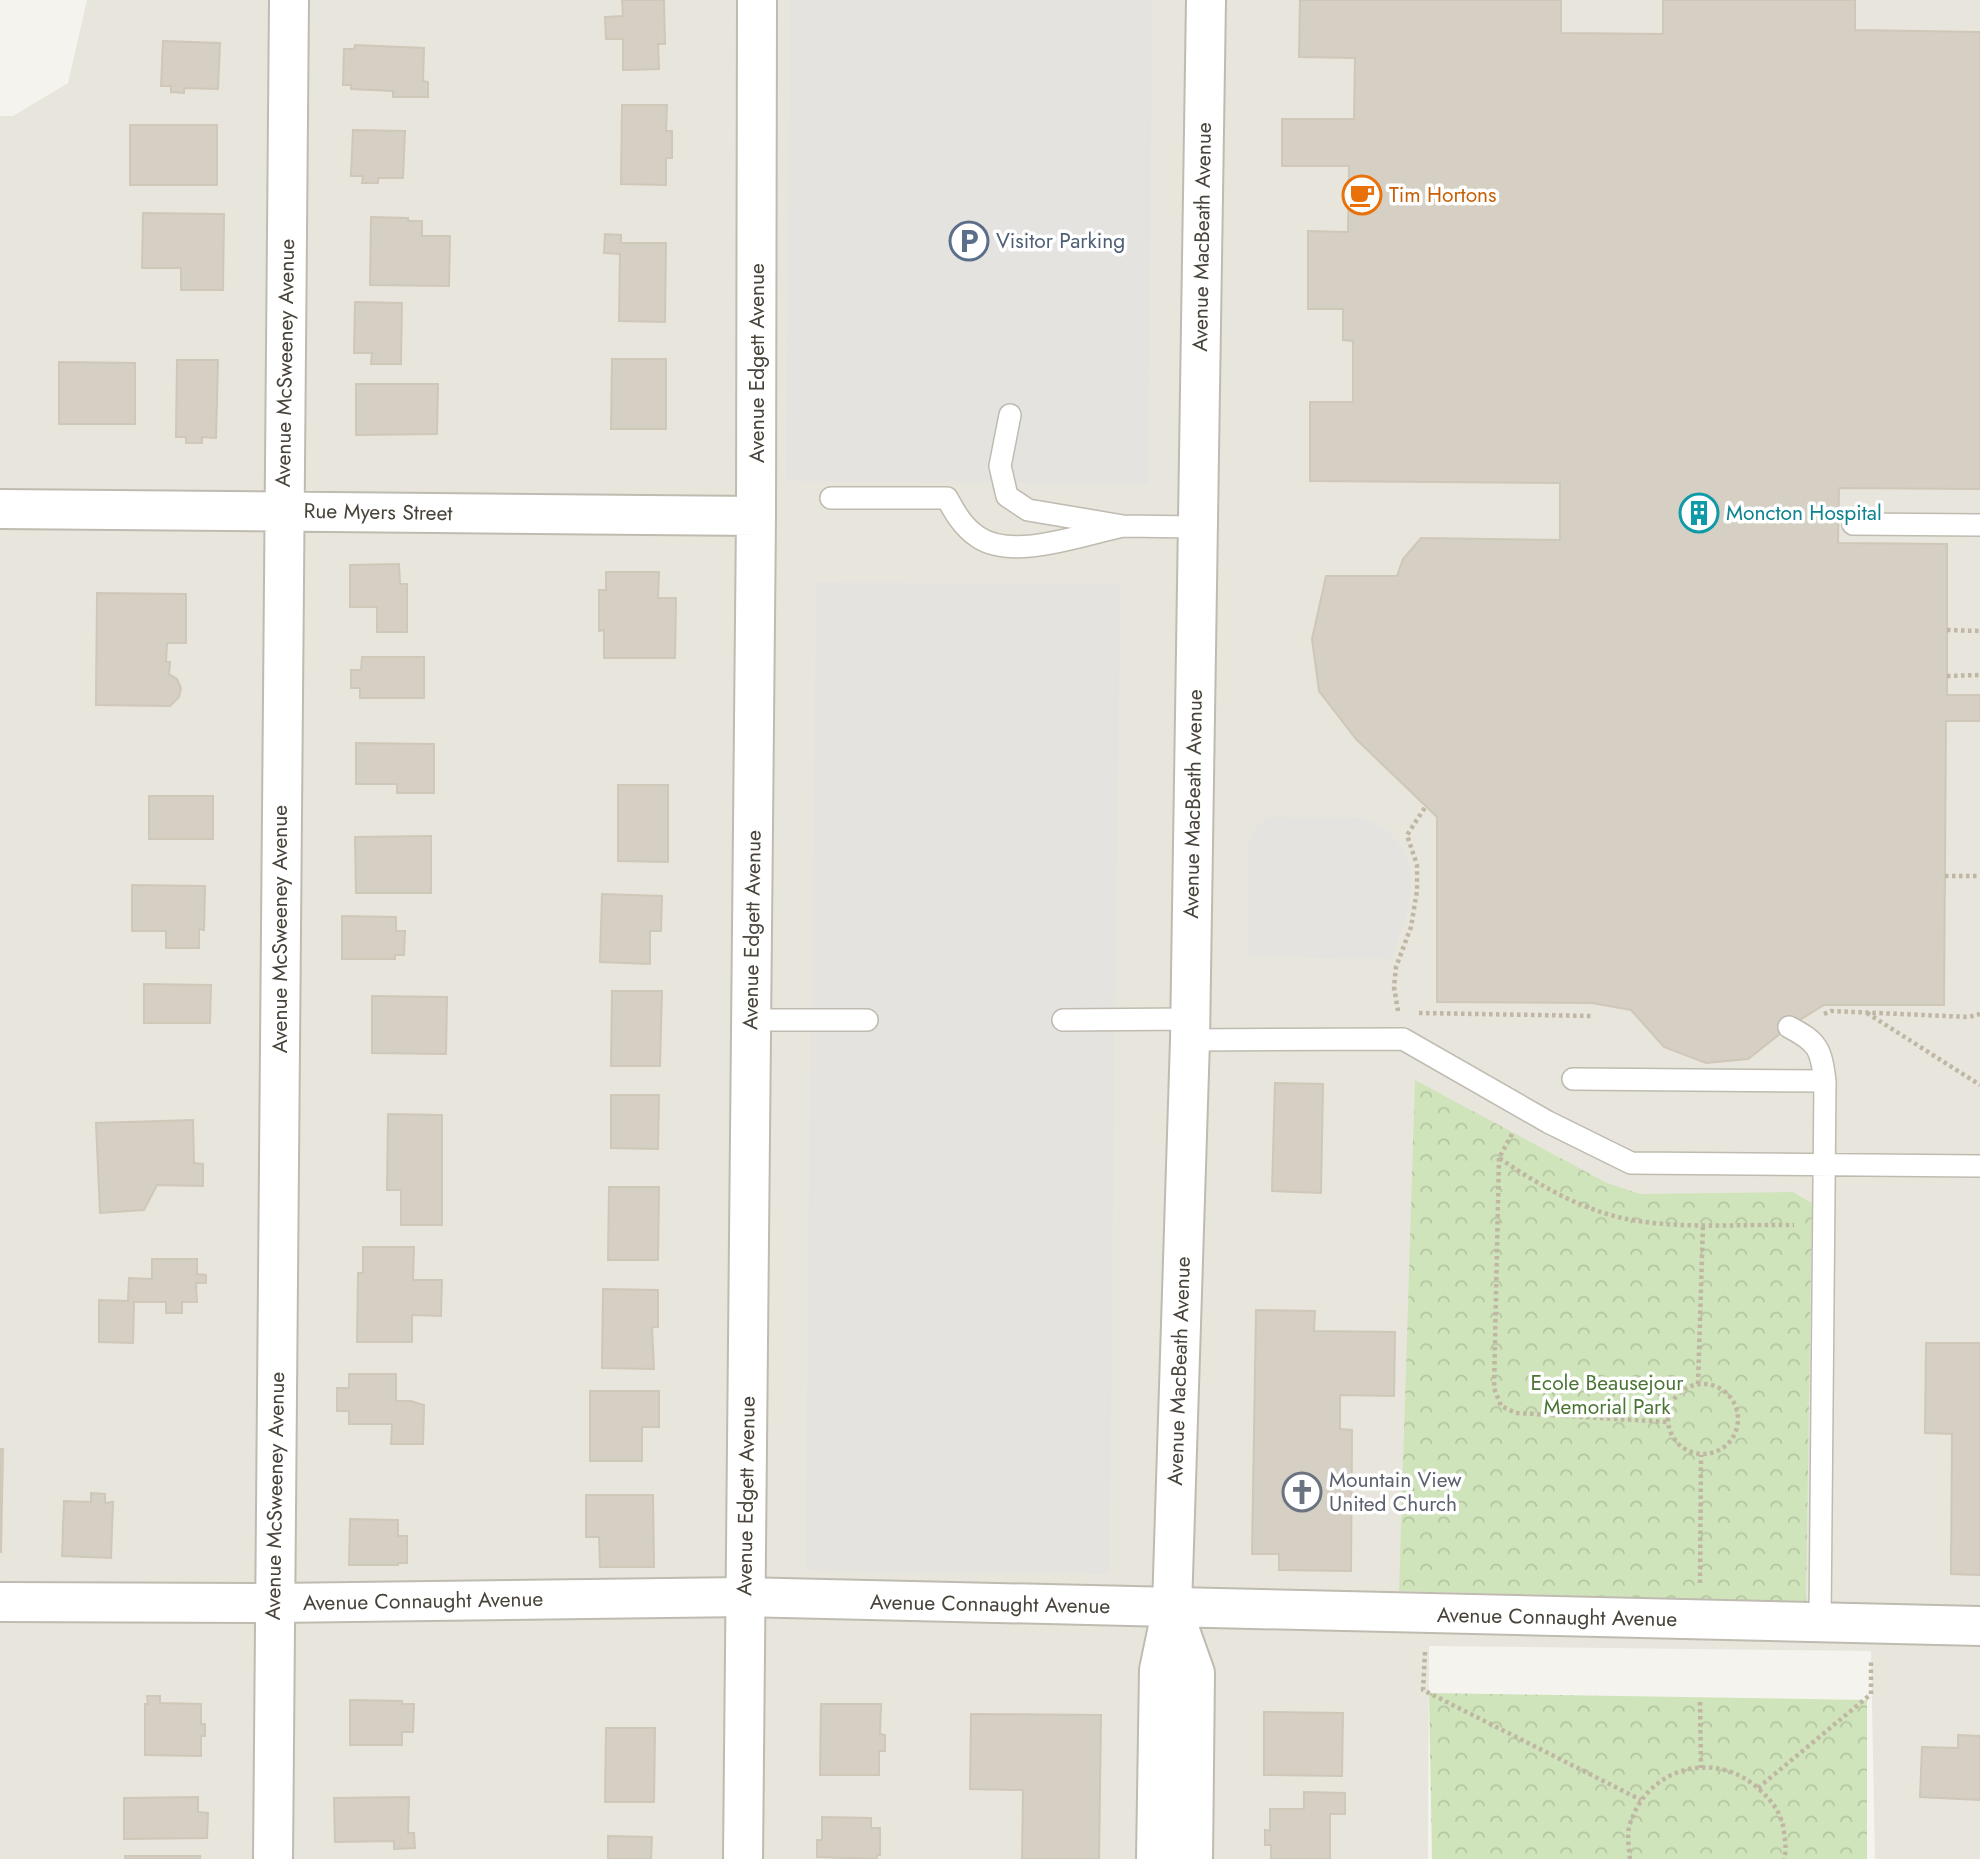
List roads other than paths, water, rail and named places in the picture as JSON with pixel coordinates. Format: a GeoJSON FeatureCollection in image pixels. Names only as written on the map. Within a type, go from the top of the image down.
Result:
{"type":"FeatureCollection","features":[{"type":"Feature","properties":{"kind":"street","name":"Avenue McSweeney Avenue"},"geometry":{"type":"LineString","coordinates":[[273,1859],[289,0]]}},
{"type":"Feature","properties":{"kind":"street","name":"Avenue Edgett Avenue"},"geometry":{"type":"LineString","coordinates":[[743,1859],[756,516],[757,0]]}},
{"type":"Feature","properties":{"kind":"street","name":"Avenue MacBeath Avenue"},"geometry":{"type":"LineString","coordinates":[[1156,1859],[1159,1670],[1172,1608],[1190,1030],[1206,0]]}},
{"type":"Feature","properties":{"kind":"street","name":"Rue Myers Street"},"geometry":{"type":"LineString","coordinates":[[0,509],[756,516]]}},
{"type":"Feature","properties":{"kind":"street","name":"Avenue Connaught Avenue"},"geometry":{"type":"LineString","coordinates":[[0,1602],[274,1603],[745,1597],[1980,1626]]}},
{"type":"Feature","properties":{"kind":"street","name":"Avenue MacBeath Avenue"},"geometry":{"type":"LineString","coordinates":[[1172,1608],[1195,1673],[1193,1859]]}},
{"type":"Feature","properties":{"kind":"lane"},"geometry":{"type":"LineString","coordinates":[[1010,415],[1000,466],[1007,496],[1028,510],[1123,526],[1197,527]]}},
{"type":"Feature","properties":{"kind":"lane"},"geometry":{"type":"LineString","coordinates":[[831,498],[947,498],[959,520],[979,538],[1001,545],[1026,547],[1123,526]]}},
{"type":"Feature","properties":{"kind":"lane"},"geometry":{"type":"LineString","coordinates":[[1853,524],[1980,525]]}},
{"type":"Feature","properties":{"kind":"lane"},"geometry":{"type":"LineString","coordinates":[[751,1020],[867,1020]]}},
{"type":"Feature","properties":{"kind":"lane"},"geometry":{"type":"LineString","coordinates":[[1063,1020],[1190,1030],[1403,1038],[1548,1122],[1631,1163],[1980,1166]]}},
{"type":"Feature","properties":{"kind":"lane"},"geometry":{"type":"LineString","coordinates":[[1789,1027],[1810,1038],[1822,1057],[1825,1081],[1820,1622]]}},
{"type":"Feature","properties":{"kind":"lane"},"geometry":{"type":"LineString","coordinates":[[1573,1079],[1825,1081]]}},
{"type":"Feature","properties":{"kind":"place","name":"Tim Hortons"},"geometry":{"type":"Point","coordinates":[1362,195]}},
{"type":"Feature","properties":{"kind":"place","name":"Visitor Parking"},"geometry":{"type":"Point","coordinates":[969,241]}},
{"type":"Feature","properties":{"kind":"place","name":"Moncton Hospital"},"geometry":{"type":"Point","coordinates":[1699,513]}},
{"type":"Feature","properties":{"kind":"place","name":"Mountain View United Church"},"geometry":{"type":"Point","coordinates":[1302,1492]}},
{"type":"Feature","properties":{"kind":"park label","name":"Ecole Beausejour Memorial Park"},"geometry":{"type":"Point","coordinates":[1607,1395]}}]}
